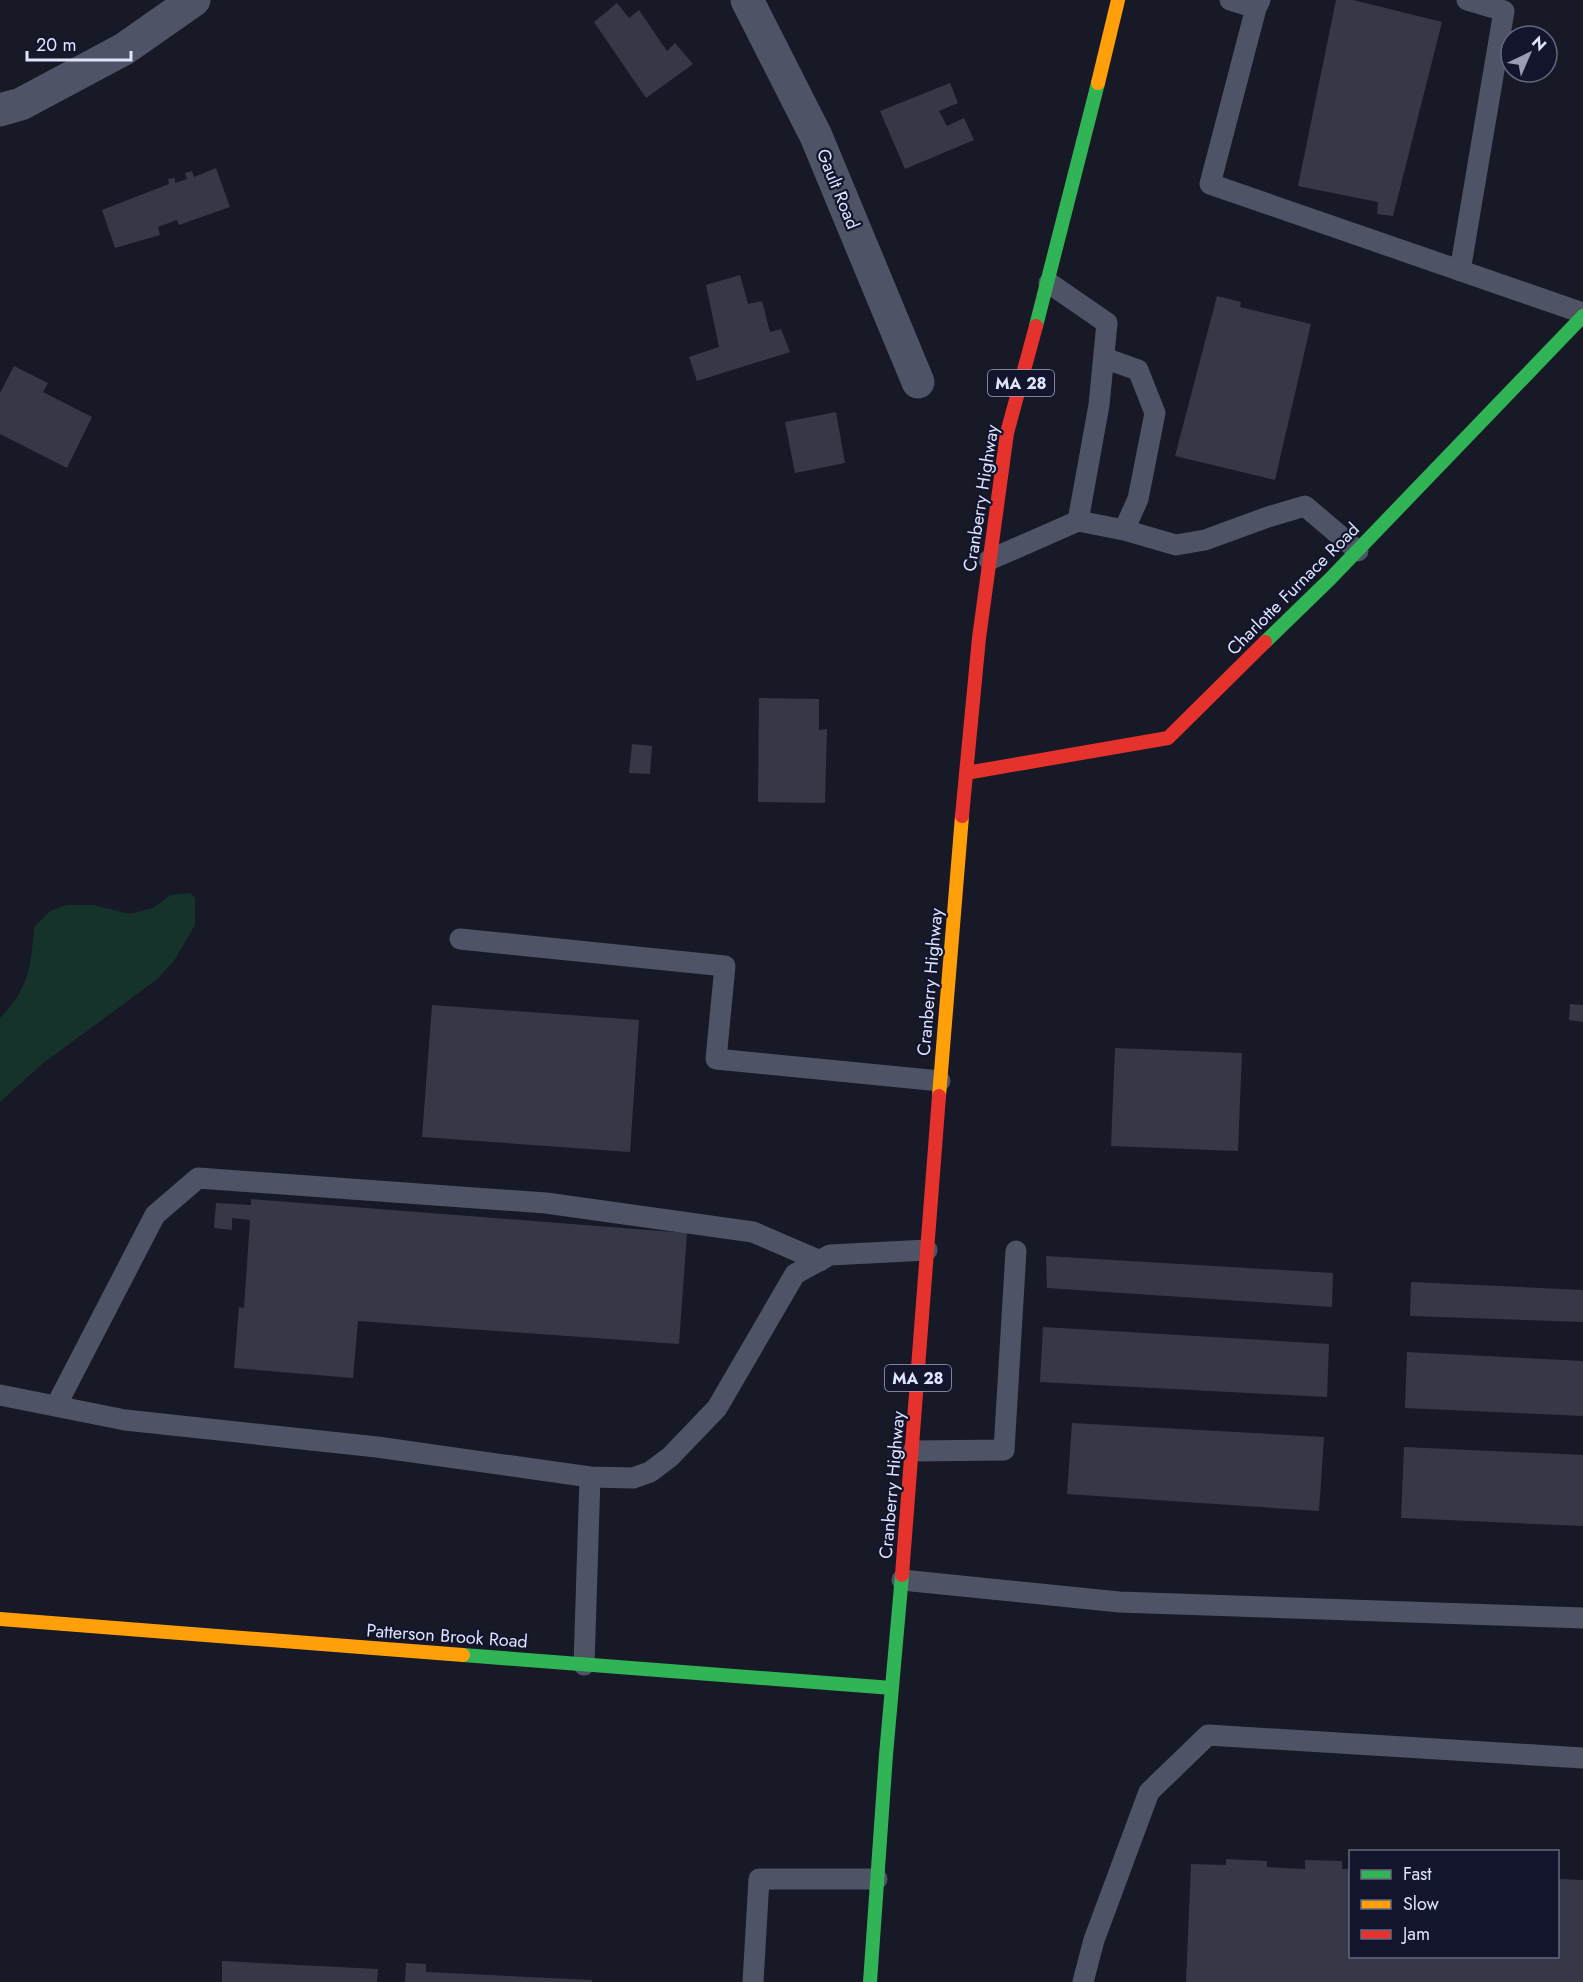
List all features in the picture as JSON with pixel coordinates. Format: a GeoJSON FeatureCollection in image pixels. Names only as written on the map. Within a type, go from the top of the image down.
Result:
{"type":"FeatureCollection","features":[{"type":"Feature","properties":{"kind":"main road","name":"Cranberry Highway"},"geometry":{"type":"LineString","coordinates":[[870,1982],[892,1688],[914,1451],[940,1081],[979,638],[1007,433],[1049,283],[1119,0]]}},
{"type":"Feature","properties":{"kind":"main road","name":"Charlotte Furnace Road"},"geometry":{"type":"LineString","coordinates":[[966,773],[1168,738],[1358,551],[1583,314]]}},
{"type":"Feature","properties":{"kind":"main road","name":"Patterson Brook Road"},"geometry":{"type":"LineString","coordinates":[[0,1619],[892,1688]]}},
{"type":"Feature","properties":{"kind":"street"},"geometry":{"type":"LineString","coordinates":[[0,110],[21,105],[123,50],[194,0]]}},
{"type":"Feature","properties":{"kind":"street","name":"Gault Road"},"geometry":{"type":"LineString","coordinates":[[747,0],[816,136],[918,382]]}},
{"type":"Feature","properties":{"kind":"lane"},"geometry":{"type":"LineString","coordinates":[[1230,0],[1258,4],[1210,184],[1583,314]]}},
{"type":"Feature","properties":{"kind":"lane"},"geometry":{"type":"LineString","coordinates":[[1460,271],[1504,11],[1467,0]]}},
{"type":"Feature","properties":{"kind":"lane"},"geometry":{"type":"LineString","coordinates":[[1049,283],[1107,323],[1099,405],[1078,521]]}},
{"type":"Feature","properties":{"kind":"lane"},"geometry":{"type":"LineString","coordinates":[[1104,357],[1138,370],[1155,413],[1138,499],[1124,530]]}},
{"type":"Feature","properties":{"kind":"lane"},"geometry":{"type":"LineString","coordinates":[[989,560],[1078,521],[1124,530],[1176,545],[1205,540],[1305,506],[1358,551]]}},
{"type":"Feature","properties":{"kind":"lane"},"geometry":{"type":"LineString","coordinates":[[460,939],[725,966],[716,1059],[940,1081]]}},
{"type":"Feature","properties":{"kind":"lane"},"geometry":{"type":"LineString","coordinates":[[56,1406],[155,1215],[198,1178],[546,1203],[753,1232],[820,1261]]}},
{"type":"Feature","properties":{"kind":"lane"},"geometry":{"type":"LineString","coordinates":[[0,1395],[125,1420],[377,1447],[590,1477],[633,1478],[650,1472],[670,1457],[717,1408],[795,1274],[830,1255],[927,1250]]}},
{"type":"Feature","properties":{"kind":"lane"},"geometry":{"type":"LineString","coordinates":[[914,1451],[1004,1450],[1016,1251]]}},
{"type":"Feature","properties":{"kind":"lane"},"geometry":{"type":"LineString","coordinates":[[584,1665],[590,1477]]}},
{"type":"Feature","properties":{"kind":"lane"},"geometry":{"type":"LineString","coordinates":[[902,1580],[1119,1602],[1583,1618]]}},
{"type":"Feature","properties":{"kind":"lane"},"geometry":{"type":"LineString","coordinates":[[1083,1982],[1094,1940],[1149,1792],[1208,1735],[1583,1758]]}},
{"type":"Feature","properties":{"kind":"lane"},"geometry":{"type":"LineString","coordinates":[[753,1982],[759,1879],[877,1879]]}},
{"type":"Feature","properties":{"kind":"green space"},"geometry":{"type":"Polygon","coordinates":[[[190,893],[195,898],[195,925],[174,961],[156,980],[42,1064],[0,1102],[0,1018],[23,987],[30,965],[34,927],[50,911],[67,905],[94,905],[130,914],[153,908],[171,895],[190,893]]]}},
{"type":"Feature","properties":{"kind":"building"},"geometry":{"type":"Polygon","coordinates":[[[1336,0],[1353,0],[1442,22],[1393,216],[1377,214],[1378,202],[1298,186],[1336,0]]]}},
{"type":"Feature","properties":{"kind":"building"},"geometry":{"type":"Polygon","coordinates":[[[617,3],[629,18],[639,10],[667,51],[675,43],[693,64],[646,98],[594,22],[617,3]]]}},
{"type":"Feature","properties":{"kind":"building"},"geometry":{"type":"Polygon","coordinates":[[[950,83],[958,103],[939,111],[947,126],[964,118],[974,140],[905,169],[880,111],[950,83]]]}},
{"type":"Feature","properties":{"kind":"building"},"geometry":{"type":"Polygon","coordinates":[[[216,168],[230,207],[179,225],[177,220],[158,227],[160,235],[115,248],[102,210],[169,184],[168,179],[175,178],[175,183],[187,179],[185,173],[192,171],[194,177],[216,168]]]}},
{"type":"Feature","properties":{"kind":"building"},"geometry":{"type":"Polygon","coordinates":[[[740,275],[748,304],[762,301],[770,332],[781,329],[790,352],[697,381],[689,357],[719,347],[706,285],[740,275]]]}},
{"type":"Feature","properties":{"kind":"building"},"geometry":{"type":"Polygon","coordinates":[[[1217,296],[1241,302],[1240,307],[1311,324],[1275,480],[1175,456],[1217,296]]]}},
{"type":"Feature","properties":{"kind":"building"},"geometry":{"type":"Polygon","coordinates":[[[14,366],[48,383],[43,392],[92,417],[67,468],[0,434],[0,393],[14,366]]]}},
{"type":"Feature","properties":{"kind":"building"},"geometry":{"type":"Polygon","coordinates":[[[836,412],[845,463],[795,473],[785,422],[836,412]]]}},
{"type":"Feature","properties":{"kind":"building"},"geometry":{"type":"Polygon","coordinates":[[[759,698],[819,699],[819,730],[827,729],[825,803],[758,802],[759,698]]]}},
{"type":"Feature","properties":{"kind":"building"},"geometry":{"type":"Polygon","coordinates":[[[632,744],[652,746],[650,774],[629,773],[632,744]]]}},
{"type":"Feature","properties":{"kind":"building"},"geometry":{"type":"Polygon","coordinates":[[[1570,1004],[1583,1005],[1583,1022],[1569,1020],[1570,1004]]]}},
{"type":"Feature","properties":{"kind":"building"},"geometry":{"type":"Polygon","coordinates":[[[432,1005],[639,1020],[630,1152],[422,1137],[432,1005]]]}},
{"type":"Feature","properties":{"kind":"building"},"geometry":{"type":"Polygon","coordinates":[[[1115,1048],[1242,1053],[1238,1151],[1111,1146],[1115,1048]]]}},
{"type":"Feature","properties":{"kind":"building"},"geometry":{"type":"Polygon","coordinates":[[[251,1199],[687,1233],[679,1344],[358,1321],[353,1378],[234,1368],[239,1307],[244,1308],[250,1220],[232,1218],[232,1230],[214,1228],[216,1203],[251,1205],[251,1199]]]}},
{"type":"Feature","properties":{"kind":"building"},"geometry":{"type":"Polygon","coordinates":[[[1046,1256],[1333,1273],[1332,1307],[1047,1288],[1046,1256]]]}},
{"type":"Feature","properties":{"kind":"building"},"geometry":{"type":"Polygon","coordinates":[[[1411,1282],[1583,1290],[1583,1322],[1410,1316],[1411,1282]]]}},
{"type":"Feature","properties":{"kind":"building"},"geometry":{"type":"Polygon","coordinates":[[[1043,1327],[1329,1344],[1327,1397],[1040,1382],[1043,1327]]]}},
{"type":"Feature","properties":{"kind":"building"},"geometry":{"type":"Polygon","coordinates":[[[1407,1352],[1583,1361],[1583,1416],[1405,1408],[1407,1352]]]}},
{"type":"Feature","properties":{"kind":"building"},"geometry":{"type":"Polygon","coordinates":[[[1072,1423],[1324,1437],[1319,1511],[1067,1494],[1072,1423]]]}},
{"type":"Feature","properties":{"kind":"building"},"geometry":{"type":"Polygon","coordinates":[[[1404,1447],[1583,1455],[1583,1526],[1401,1518],[1404,1447]]]}},
{"type":"Feature","properties":{"kind":"building"},"geometry":{"type":"Polygon","coordinates":[[[1226,1859],[1267,1861],[1267,1867],[1305,1869],[1305,1860],[1342,1861],[1342,1869],[1349,1869],[1349,1958],[1559,1958],[1559,1879],[1583,1880],[1583,1982],[1186,1982],[1191,1864],[1226,1865],[1226,1859]]]}},
{"type":"Feature","properties":{"kind":"building"},"geometry":{"type":"Polygon","coordinates":[[[222,1961],[378,1969],[377,1982],[222,1982],[222,1961]]]}},
{"type":"Feature","properties":{"kind":"building"},"geometry":{"type":"Polygon","coordinates":[[[406,1963],[426,1964],[426,1972],[592,1980],[592,1982],[405,1982],[406,1963]]]}},
{"type":"Feature","properties":{"kind":"traffic: fast"},"geometry":{"type":"LineString","coordinates":[[1036,326],[1098,83]]}},
{"type":"Feature","properties":{"kind":"traffic: fast"},"geometry":{"type":"LineString","coordinates":[[1265,642],[1330,579],[1583,316]]}},
{"type":"Feature","properties":{"kind":"traffic: fast"},"geometry":{"type":"LineString","coordinates":[[870,1982],[886,1755],[902,1575]]}},
{"type":"Feature","properties":{"kind":"traffic: fast"},"geometry":{"type":"LineString","coordinates":[[463,1655],[892,1688]]}},
{"type":"Feature","properties":{"kind":"traffic: slow"},"geometry":{"type":"LineString","coordinates":[[1098,83],[1118,0]]}},
{"type":"Feature","properties":{"kind":"traffic: slow"},"geometry":{"type":"LineString","coordinates":[[939,1096],[962,816]]}},
{"type":"Feature","properties":{"kind":"traffic: slow"},"geometry":{"type":"LineString","coordinates":[[0,1619],[463,1655]]}},
{"type":"Feature","properties":{"kind":"traffic: jam"},"geometry":{"type":"LineString","coordinates":[[962,816],[979,638],[1007,433],[1036,326]]}},
{"type":"Feature","properties":{"kind":"traffic: jam"},"geometry":{"type":"LineString","coordinates":[[966,773],[1168,738],[1265,642]]}},
{"type":"Feature","properties":{"kind":"traffic: jam"},"geometry":{"type":"LineString","coordinates":[[902,1575],[939,1096]]}}]}
